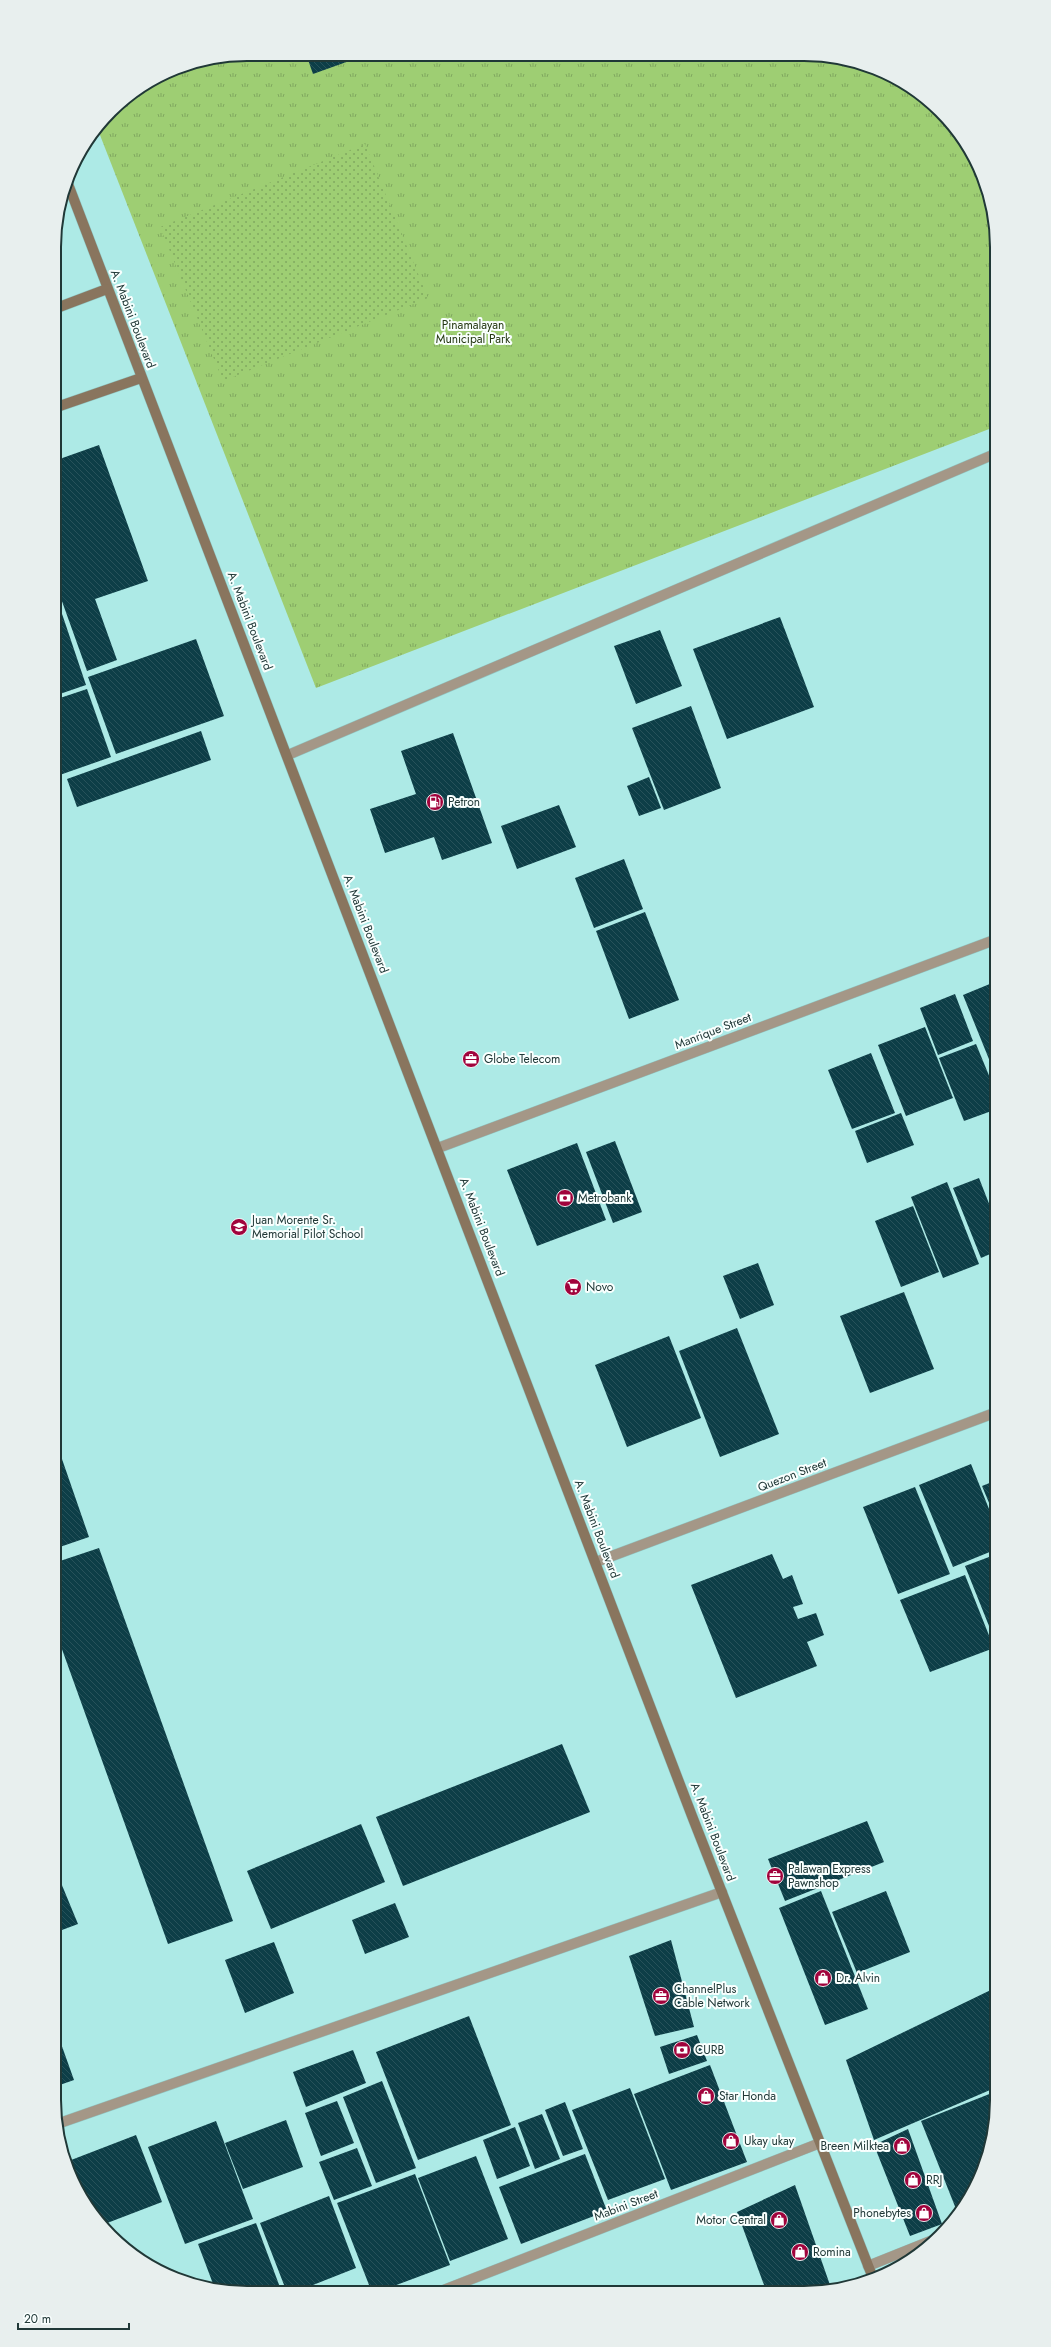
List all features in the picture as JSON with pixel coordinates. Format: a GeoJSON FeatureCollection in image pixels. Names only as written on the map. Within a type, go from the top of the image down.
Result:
{"type":"FeatureCollection","features":[{"type":"Feature","properties":{"kind":"street","name":"A. Mabini Boulevard"},"geometry":{"type":"LineString","coordinates":[[70,190],[141,378],[288,755],[722,1892],[871,2273]]}},
{"type":"Feature","properties":{"kind":"street"},"geometry":{"type":"LineString","coordinates":[[61,306],[107,289]]}},
{"type":"Feature","properties":{"kind":"street"},"geometry":{"type":"LineString","coordinates":[[61,406],[141,378]]}},
{"type":"Feature","properties":{"kind":"street"},"geometry":{"type":"LineString","coordinates":[[288,755],[990,456]]}},
{"type":"Feature","properties":{"kind":"street","name":"Manrique Street"},"geometry":{"type":"LineString","coordinates":[[438,1148],[990,942]]}},
{"type":"Feature","properties":{"kind":"street","name":"Quezon Street"},"geometry":{"type":"LineString","coordinates":[[596,1562],[990,1415]]}},
{"type":"Feature","properties":{"kind":"street"},"geometry":{"type":"LineString","coordinates":[[63,2122],[722,1892]]}},
{"type":"Feature","properties":{"kind":"street","name":"Mabini Street"},"geometry":{"type":"LineString","coordinates":[[454,2286],[820,2144]]}},
{"type":"Feature","properties":{"kind":"street"},"geometry":{"type":"LineString","coordinates":[[868,2266],[921,2245]]}},
{"type":"Feature","properties":{"kind":"green space","name":"Pinamalayan Municipal Park"},"geometry":{"type":"Polygon","coordinates":[[[235,61],[816,61],[852,67],[875,75],[907,92],[936,115],[952,134],[965,154],[976,176],[984,199],[990,235],[990,429],[316,688],[99,134],[115,115],[144,92],[176,75],[199,67],[235,61]]]}},
{"type":"Feature","properties":{"kind":"green space"},"geometry":{"type":"Polygon","coordinates":[[[365,144],[428,298],[223,381],[160,227],[365,144]]]}},
{"type":"Feature","properties":{"kind":"building"},"geometry":{"type":"Polygon","coordinates":[[[308,61],[349,61],[313,74],[308,61]]]}},
{"type":"Feature","properties":{"kind":"building"},"geometry":{"type":"Polygon","coordinates":[[[99,445],[148,581],[95,599],[117,660],[87,671],[61,599],[61,459],[99,445]]]}},
{"type":"Feature","properties":{"kind":"building"},"geometry":{"type":"Polygon","coordinates":[[[61,611],[86,685],[61,694],[61,611]]]}},
{"type":"Feature","properties":{"kind":"building"},"geometry":{"type":"Polygon","coordinates":[[[780,617],[814,707],[727,739],[693,649],[780,617]]]}},
{"type":"Feature","properties":{"kind":"building"},"geometry":{"type":"Polygon","coordinates":[[[660,630],[682,686],[636,704],[614,646],[660,630]]]}},
{"type":"Feature","properties":{"kind":"building"},"geometry":{"type":"Polygon","coordinates":[[[196,639],[224,716],[116,754],[88,677],[196,639]]]}},
{"type":"Feature","properties":{"kind":"building"},"geometry":{"type":"Polygon","coordinates":[[[87,689],[111,757],[61,775],[61,698],[87,689]]]}},
{"type":"Feature","properties":{"kind":"building"},"geometry":{"type":"Polygon","coordinates":[[[691,706],[721,788],[664,810],[632,728],[691,706]]]}},
{"type":"Feature","properties":{"kind":"building"},"geometry":{"type":"Polygon","coordinates":[[[201,731],[211,760],[77,807],[67,779],[201,731]]]}},
{"type":"Feature","properties":{"kind":"building","name":"Petron"},"geometry":{"type":"Polygon","coordinates":[[[453,733],[492,843],[442,860],[434,837],[385,853],[370,809],[416,794],[401,751],[453,733]]]}},
{"type":"Feature","properties":{"kind":"building"},"geometry":{"type":"Polygon","coordinates":[[[649,777],[661,808],[639,816],[627,786],[649,777]]]}},
{"type":"Feature","properties":{"kind":"building"},"geometry":{"type":"Polygon","coordinates":[[[559,805],[576,847],[517,869],[501,826],[559,805]]]}},
{"type":"Feature","properties":{"kind":"building"},"geometry":{"type":"Polygon","coordinates":[[[624,859],[643,909],[594,928],[575,878],[624,859]]]}},
{"type":"Feature","properties":{"kind":"building"},"geometry":{"type":"Polygon","coordinates":[[[645,912],[679,1000],[629,1019],[596,931],[645,912]]]}},
{"type":"Feature","properties":{"kind":"building"},"geometry":{"type":"Polygon","coordinates":[[[990,984],[990,1062],[963,995],[990,984]]]}},
{"type":"Feature","properties":{"kind":"building"},"geometry":{"type":"Polygon","coordinates":[[[955,994],[973,1041],[938,1055],[920,1008],[955,994]]]}},
{"type":"Feature","properties":{"kind":"building"},"geometry":{"type":"Polygon","coordinates":[[[925,1027],[953,1098],[906,1116],[878,1045],[925,1027]]]}},
{"type":"Feature","properties":{"kind":"building"},"geometry":{"type":"Polygon","coordinates":[[[976,1044],[990,1078],[990,1112],[964,1121],[939,1058],[976,1044]]]}},
{"type":"Feature","properties":{"kind":"building"},"geometry":{"type":"Polygon","coordinates":[[[871,1053],[895,1113],[852,1129],[828,1070],[871,1053]]]}},
{"type":"Feature","properties":{"kind":"building"},"geometry":{"type":"Polygon","coordinates":[[[901,1113],[914,1145],[867,1163],[855,1131],[901,1113]]]}},
{"type":"Feature","properties":{"kind":"building"},"geometry":{"type":"Polygon","coordinates":[[[615,1141],[642,1212],[613,1223],[586,1152],[615,1141]]]}},
{"type":"Feature","properties":{"kind":"building"},"geometry":{"type":"Polygon","coordinates":[[[577,1143],[606,1220],[537,1246],[507,1170],[577,1143]]]}},
{"type":"Feature","properties":{"kind":"building"},"geometry":{"type":"Polygon","coordinates":[[[979,1178],[990,1206],[990,1254],[981,1258],[953,1188],[979,1178]]]}},
{"type":"Feature","properties":{"kind":"building"},"geometry":{"type":"Polygon","coordinates":[[[947,1182],[979,1264],[943,1278],[911,1197],[947,1182]]]}},
{"type":"Feature","properties":{"kind":"building"},"geometry":{"type":"Polygon","coordinates":[[[913,1206],[939,1272],[901,1287],[875,1221],[913,1206]]]}},
{"type":"Feature","properties":{"kind":"building"},"geometry":{"type":"Polygon","coordinates":[[[758,1263],[774,1305],[740,1319],[723,1276],[758,1263]]]}},
{"type":"Feature","properties":{"kind":"building"},"geometry":{"type":"Polygon","coordinates":[[[904,1292],[934,1369],[870,1393],[840,1316],[904,1292]]]}},
{"type":"Feature","properties":{"kind":"building"},"geometry":{"type":"Polygon","coordinates":[[[737,1328],[779,1434],[720,1457],[679,1351],[737,1328]]]}},
{"type":"Feature","properties":{"kind":"building"},"geometry":{"type":"Polygon","coordinates":[[[669,1336],[701,1418],[627,1447],[595,1365],[669,1336]]]}},
{"type":"Feature","properties":{"kind":"building"},"geometry":{"type":"Polygon","coordinates":[[[61,1456],[89,1537],[61,1547],[61,1456]]]}},
{"type":"Feature","properties":{"kind":"building"},"geometry":{"type":"Polygon","coordinates":[[[971,1464],[990,1512],[990,1552],[953,1567],[919,1485],[971,1464]]]}},
{"type":"Feature","properties":{"kind":"building"},"geometry":{"type":"Polygon","coordinates":[[[990,1483],[990,1505],[982,1486],[990,1483]]]}},
{"type":"Feature","properties":{"kind":"building"},"geometry":{"type":"Polygon","coordinates":[[[915,1487],[950,1574],[898,1594],[863,1507],[915,1487]]]}},
{"type":"Feature","properties":{"kind":"building"},"geometry":{"type":"Polygon","coordinates":[[[99,1548],[233,1921],[168,1944],[61,1646],[61,1561],[99,1548]]]}},
{"type":"Feature","properties":{"kind":"building"},"geometry":{"type":"Polygon","coordinates":[[[772,1554],[783,1579],[792,1575],[803,1604],[793,1607],[798,1619],[816,1613],[824,1635],[807,1642],[817,1666],[736,1698],[691,1585],[772,1554]]]}},
{"type":"Feature","properties":{"kind":"building"},"geometry":{"type":"Polygon","coordinates":[[[990,1557],[990,1628],[965,1566],[990,1557]]]}},
{"type":"Feature","properties":{"kind":"building"},"geometry":{"type":"Polygon","coordinates":[[[965,1575],[990,1638],[990,1650],[930,1672],[900,1600],[965,1575]]]}},
{"type":"Feature","properties":{"kind":"building"},"geometry":{"type":"Polygon","coordinates":[[[562,1744],[590,1812],[403,1886],[376,1817],[562,1744]]]}},
{"type":"Feature","properties":{"kind":"building"},"geometry":{"type":"Polygon","coordinates":[[[867,1821],[884,1862],[785,1901],[768,1859],[867,1821]]]}},
{"type":"Feature","properties":{"kind":"building"},"geometry":{"type":"Polygon","coordinates":[[[361,1824],[385,1882],[271,1929],[247,1871],[361,1824]]]}},
{"type":"Feature","properties":{"kind":"building"},"geometry":{"type":"Polygon","coordinates":[[[61,1883],[78,1924],[61,1930],[61,1883]]]}},
{"type":"Feature","properties":{"kind":"building"},"geometry":{"type":"Polygon","coordinates":[[[821,1891],[868,2009],[825,2025],[779,1908],[821,1891]]]}},
{"type":"Feature","properties":{"kind":"building"},"geometry":{"type":"Polygon","coordinates":[[[886,1891],[910,1952],[857,1973],[832,1912],[886,1891]]]}},
{"type":"Feature","properties":{"kind":"building"},"geometry":{"type":"Polygon","coordinates":[[[395,1903],[409,1937],[365,1954],[352,1920],[395,1903]]]}},
{"type":"Feature","properties":{"kind":"building"},"geometry":{"type":"Polygon","coordinates":[[[671,1940],[694,2027],[655,2036],[629,1956],[671,1940]]]}},
{"type":"Feature","properties":{"kind":"building"},"geometry":{"type":"Polygon","coordinates":[[[274,1942],[294,1993],[245,2013],[225,1960],[274,1942]]]}},
{"type":"Feature","properties":{"kind":"building"},"geometry":{"type":"Polygon","coordinates":[[[990,1990],[990,2090],[874,2140],[846,2060],[990,1990]]]}},
{"type":"Feature","properties":{"kind":"building"},"geometry":{"type":"Polygon","coordinates":[[[469,2016],[511,2125],[418,2160],[376,2052],[469,2016]]]}},
{"type":"Feature","properties":{"kind":"building"},"geometry":{"type":"Polygon","coordinates":[[[697,2035],[707,2061],[669,2074],[660,2047],[697,2035]]]}},
{"type":"Feature","properties":{"kind":"building"},"geometry":{"type":"Polygon","coordinates":[[[61,2044],[74,2080],[61,2085],[61,2044]]]}},
{"type":"Feature","properties":{"kind":"building"},"geometry":{"type":"Polygon","coordinates":[[[353,2050],[366,2083],[306,2107],[293,2072],[353,2050]]]}},
{"type":"Feature","properties":{"kind":"building"},"geometry":{"type":"Polygon","coordinates":[[[710,2065],[747,2162],[671,2190],[634,2094],[710,2065]]]}},
{"type":"Feature","properties":{"kind":"building"},"geometry":{"type":"Polygon","coordinates":[[[382,2081],[416,2168],[376,2183],[343,2097],[382,2081]]]}},
{"type":"Feature","properties":{"kind":"building"},"geometry":{"type":"Polygon","coordinates":[[[630,2088],[665,2179],[608,2200],[572,2110],[630,2088]]]}},
{"type":"Feature","properties":{"kind":"building"},"geometry":{"type":"Polygon","coordinates":[[[990,2094],[990,2112],[984,2148],[971,2182],[956,2208],[921,2121],[990,2094]]]}},
{"type":"Feature","properties":{"kind":"building"},"geometry":{"type":"Polygon","coordinates":[[[337,2101],[354,2143],[321,2156],[305,2113],[337,2101]]]}},
{"type":"Feature","properties":{"kind":"building"},"geometry":{"type":"Polygon","coordinates":[[[565,2102],[583,2149],[563,2156],[545,2110],[565,2102]]]}},
{"type":"Feature","properties":{"kind":"building"},"geometry":{"type":"Polygon","coordinates":[[[542,2114],[560,2159],[535,2169],[518,2123],[542,2114]]]}},
{"type":"Feature","properties":{"kind":"building"},"geometry":{"type":"Polygon","coordinates":[[[286,2120],[303,2167],[243,2189],[225,2143],[286,2120]]]}},
{"type":"Feature","properties":{"kind":"building"},"geometry":{"type":"Polygon","coordinates":[[[216,2121],[253,2219],[185,2244],[148,2147],[216,2121]]]}},
{"type":"Feature","properties":{"kind":"building"},"geometry":{"type":"Polygon","coordinates":[[[515,2127],[530,2166],[497,2179],[483,2140],[515,2127]]]}},
{"type":"Feature","properties":{"kind":"building"},"geometry":{"type":"Polygon","coordinates":[[[908,2129],[942,2224],[910,2236],[874,2145],[908,2129]]]}},
{"type":"Feature","properties":{"kind":"building"},"geometry":{"type":"Polygon","coordinates":[[[136,2135],[162,2202],[107,2223],[86,2193],[71,2160],[136,2135]]]}},
{"type":"Feature","properties":{"kind":"building"},"geometry":{"type":"Polygon","coordinates":[[[357,2148],[372,2186],[334,2200],[319,2162],[357,2148]]]}},
{"type":"Feature","properties":{"kind":"building"},"geometry":{"type":"Polygon","coordinates":[[[585,2154],[607,2211],[521,2244],[499,2187],[585,2154]]]}},
{"type":"Feature","properties":{"kind":"building"},"geometry":{"type":"Polygon","coordinates":[[[476,2156],[508,2239],[450,2261],[418,2178],[476,2156]]]}},
{"type":"Feature","properties":{"kind":"building"},"geometry":{"type":"Polygon","coordinates":[[[415,2174],[450,2265],[394,2286],[369,2286],[337,2203],[415,2174]]]}},
{"type":"Feature","properties":{"kind":"building"},"geometry":{"type":"Polygon","coordinates":[[[795,2185],[830,2284],[816,2286],[764,2286],[737,2212],[795,2185]]]}},
{"type":"Feature","properties":{"kind":"building"},"geometry":{"type":"Polygon","coordinates":[[[329,2196],[356,2268],[313,2286],[284,2286],[260,2223],[329,2196]]]}},
{"type":"Feature","properties":{"kind":"building"},"geometry":{"type":"Polygon","coordinates":[[[256,2223],[280,2286],[235,2286],[212,2282],[198,2244],[256,2223]]]}},
{"type":"Feature","properties":{"kind":"place","name":"Petron"},"geometry":{"type":"Point","coordinates":[435,802]}},
{"type":"Feature","properties":{"kind":"place","name":"Globe Telecom"},"geometry":{"type":"Point","coordinates":[471,1059]}},
{"type":"Feature","properties":{"kind":"place","name":"Metrobank"},"geometry":{"type":"Point","coordinates":[565,1198]}},
{"type":"Feature","properties":{"kind":"place","name":"Juan Morente Sr. Memorial Pilot School"},"geometry":{"type":"Point","coordinates":[239,1227]}},
{"type":"Feature","properties":{"kind":"place","name":"Novo"},"geometry":{"type":"Point","coordinates":[573,1287]}},
{"type":"Feature","properties":{"kind":"place","name":"Palawan Express Pawnshop"},"geometry":{"type":"Point","coordinates":[775,1876]}},
{"type":"Feature","properties":{"kind":"place","name":"Dr. Alvin"},"geometry":{"type":"Point","coordinates":[823,1978]}},
{"type":"Feature","properties":{"kind":"place","name":"ChannelPlus Cable Network"},"geometry":{"type":"Point","coordinates":[661,1996]}},
{"type":"Feature","properties":{"kind":"place","name":"CURB"},"geometry":{"type":"Point","coordinates":[682,2050]}},
{"type":"Feature","properties":{"kind":"place","name":"Star Honda"},"geometry":{"type":"Point","coordinates":[706,2096]}},
{"type":"Feature","properties":{"kind":"place","name":"Ukay ukay"},"geometry":{"type":"Point","coordinates":[731,2141]}},
{"type":"Feature","properties":{"kind":"place","name":"Breen Milktea"},"geometry":{"type":"Point","coordinates":[902,2146]}},
{"type":"Feature","properties":{"kind":"place","name":"RRJ"},"geometry":{"type":"Point","coordinates":[913,2180]}},
{"type":"Feature","properties":{"kind":"place","name":"Phonebytes"},"geometry":{"type":"Point","coordinates":[924,2213]}},
{"type":"Feature","properties":{"kind":"place","name":"Motor Central"},"geometry":{"type":"Point","coordinates":[779,2220]}},
{"type":"Feature","properties":{"kind":"place","name":"Romina"},"geometry":{"type":"Point","coordinates":[800,2252]}}]}
